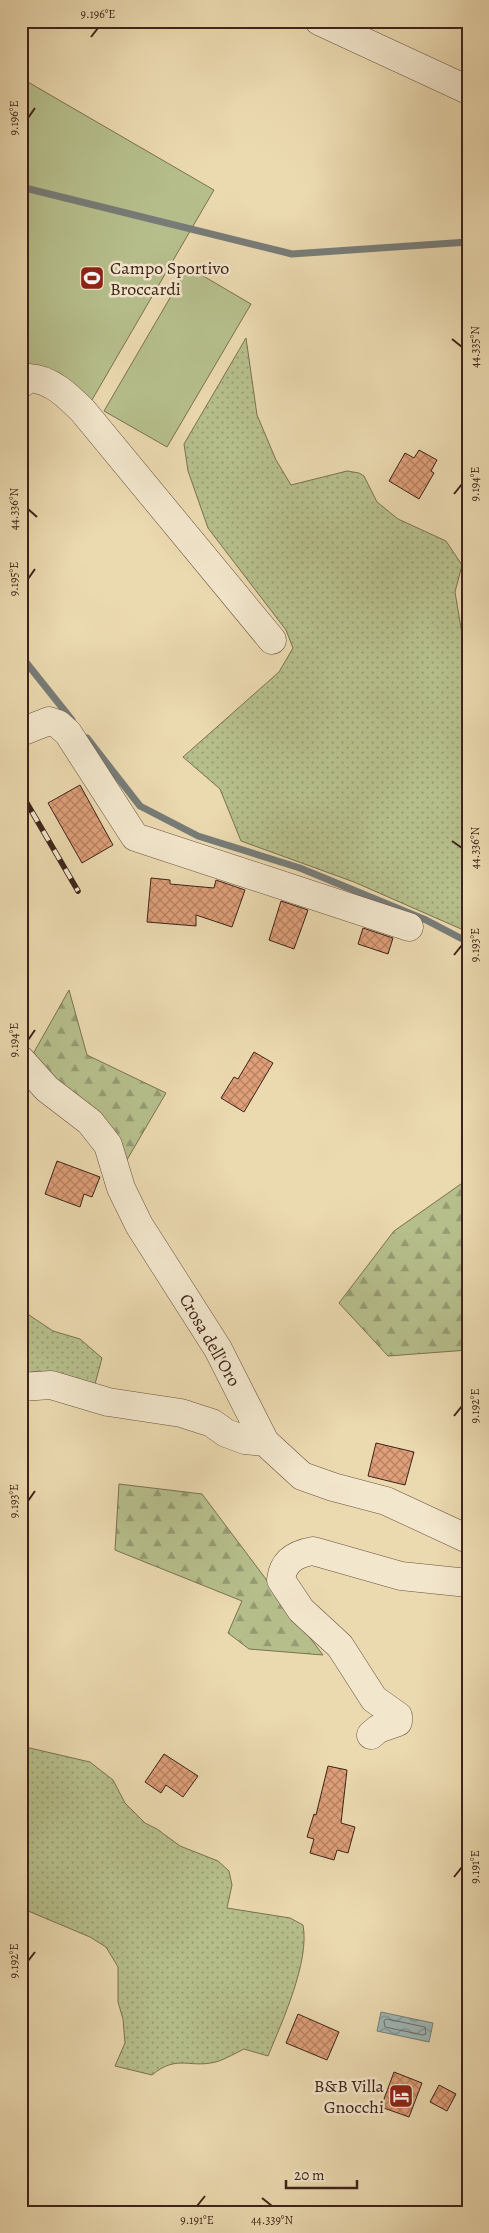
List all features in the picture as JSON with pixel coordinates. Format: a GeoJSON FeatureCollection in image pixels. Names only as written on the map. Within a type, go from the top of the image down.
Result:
{"type":"FeatureCollection","features":[{"type":"Feature","properties":{"kind":"street"},"geometry":{"type":"LineString","coordinates":[[319,21],[468,90]]}},
{"type":"Feature","properties":{"kind":"street"},"geometry":{"type":"LineString","coordinates":[[21,384],[29,378],[40,378],[63,392],[84,410],[272,640]]}},
{"type":"Feature","properties":{"kind":"street"},"geometry":{"type":"LineString","coordinates":[[21,732],[49,721],[58,724],[68,733],[135,837],[409,927]]}},
{"type":"Feature","properties":{"kind":"street","name":"Crosa dell'Oro"},"geometry":{"type":"LineString","coordinates":[[21,1060],[47,1089],[90,1122],[108,1145],[121,1188],[139,1225],[218,1349],[266,1442],[302,1476],[333,1487],[386,1501],[468,1539]]}},
{"type":"Feature","properties":{"kind":"street"},"geometry":{"type":"LineString","coordinates":[[21,1387],[51,1385],[108,1402],[181,1413],[212,1423],[226,1433],[244,1440],[266,1442]]}},
{"type":"Feature","properties":{"kind":"street"},"geometry":{"type":"LineString","coordinates":[[371,1735],[378,1729],[398,1722],[398,1716],[374,1699],[340,1646],[301,1610],[280,1580],[282,1569],[300,1553],[313,1551],[401,1576],[468,1583]]}},
{"type":"Feature","properties":{"kind":"green space","name":"Campo Sportivo Broccardi"},"geometry":{"type":"Polygon","coordinates":[[[21,78],[214,190],[89,405],[21,365],[21,78]]]}},
{"type":"Feature","properties":{"kind":"green space"},"geometry":{"type":"Polygon","coordinates":[[[188,267],[251,304],[167,447],[104,411],[188,267]]]}},
{"type":"Feature","properties":{"kind":"green space"},"geometry":{"type":"Polygon","coordinates":[[[246,338],[257,415],[276,460],[291,485],[347,471],[359,473],[364,476],[377,502],[398,519],[446,541],[462,565],[455,592],[462,634],[468,636],[468,932],[354,882],[241,841],[220,789],[183,757],[279,672],[293,648],[286,630],[208,528],[188,471],[184,444],[246,338]]]}},
{"type":"Feature","properties":{"kind":"green space"},"geometry":{"type":"Polygon","coordinates":[[[69,990],[87,1055],[166,1093],[121,1170],[29,1061],[69,990]]]}},
{"type":"Feature","properties":{"kind":"green space"},"geometry":{"type":"Polygon","coordinates":[[[468,1179],[468,1350],[388,1356],[339,1303],[394,1231],[468,1179]]]}},
{"type":"Feature","properties":{"kind":"green space"},"geometry":{"type":"Polygon","coordinates":[[[21,1307],[29,1315],[53,1331],[80,1339],[102,1358],[95,1384],[40,1371],[21,1374],[21,1307]]]}},
{"type":"Feature","properties":{"kind":"green space"},"geometry":{"type":"Polygon","coordinates":[[[119,1484],[202,1494],[323,1655],[249,1649],[228,1633],[242,1601],[115,1550],[119,1484]]]}},
{"type":"Feature","properties":{"kind":"green space"},"geometry":{"type":"Polygon","coordinates":[[[21,1746],[90,1762],[113,1780],[125,1803],[145,1823],[157,1829],[180,1846],[218,1861],[229,1871],[232,1885],[227,1908],[290,1918],[303,1925],[304,1940],[299,1973],[268,2056],[244,2049],[222,2060],[209,2063],[177,2063],[161,2068],[152,2075],[115,2066],[125,2043],[123,2019],[118,2002],[118,1967],[106,1947],[90,1937],[21,1908],[21,1746]]]}},
{"type":"Feature","properties":{"kind":"water"},"geometry":{"type":"Polygon","coordinates":[[[381,2012],[433,2023],[429,2042],[377,2031],[381,2012]]]}},
{"type":"Feature","properties":{"kind":"building"},"geometry":{"type":"Polygon","coordinates":[[[419,450],[437,460],[431,471],[434,473],[419,499],[389,481],[405,453],[414,458],[419,450]]]}},
{"type":"Feature","properties":{"kind":"building"},"geometry":{"type":"Polygon","coordinates":[[[80,785],[113,845],[82,863],[48,803],[80,785]]]}},
{"type":"Feature","properties":{"kind":"building"},"geometry":{"type":"Polygon","coordinates":[[[151,878],[170,880],[170,884],[214,888],[216,880],[245,890],[232,927],[196,915],[196,926],[147,922],[151,878]]]}},
{"type":"Feature","properties":{"kind":"building"},"geometry":{"type":"Polygon","coordinates":[[[281,901],[308,910],[294,949],[269,940],[281,901]]]}},
{"type":"Feature","properties":{"kind":"building"},"geometry":{"type":"Polygon","coordinates":[[[363,928],[393,938],[388,954],[358,944],[363,928]]]}},
{"type":"Feature","properties":{"kind":"building"},"geometry":{"type":"Polygon","coordinates":[[[254,1052],[273,1063],[244,1112],[221,1098],[234,1077],[238,1079],[254,1052]]]}},
{"type":"Feature","properties":{"kind":"building"},"geometry":{"type":"Polygon","coordinates":[[[57,1161],[100,1177],[92,1197],[84,1194],[80,1207],[45,1194],[57,1161]]]}},
{"type":"Feature","properties":{"kind":"building"},"geometry":{"type":"Polygon","coordinates":[[[376,1443],[414,1452],[405,1485],[368,1476],[376,1443]]]}},
{"type":"Feature","properties":{"kind":"building"},"geometry":{"type":"Polygon","coordinates":[[[164,1754],[198,1776],[183,1797],[166,1785],[161,1793],[145,1782],[164,1754]]]}},
{"type":"Feature","properties":{"kind":"building"},"geometry":{"type":"Polygon","coordinates":[[[328,1766],[347,1770],[341,1823],[355,1827],[348,1853],[337,1850],[334,1860],[310,1853],[314,1839],[307,1837],[314,1814],[316,1815],[328,1766]]]}},
{"type":"Feature","properties":{"kind":"building"},"geometry":{"type":"Polygon","coordinates":[[[298,2014],[339,2032],[327,2060],[286,2043],[298,2014]]]}},
{"type":"Feature","properties":{"kind":"building"},"geometry":{"type":"Polygon","coordinates":[[[394,2072],[422,2083],[409,2117],[381,2107],[394,2072]]]}},
{"type":"Feature","properties":{"kind":"building"},"geometry":{"type":"Polygon","coordinates":[[[439,2085],[456,2094],[447,2111],[430,2102],[439,2085]]]}},
{"type":"Feature","properties":{"kind":"waterway"},"geometry":{"type":"LineString","coordinates":[[21,187],[292,254],[468,242]]}},
{"type":"Feature","properties":{"kind":"waterway"},"geometry":{"type":"LineString","coordinates":[[21,656],[72,720]]}},
{"type":"Feature","properties":{"kind":"waterway"},"geometry":{"type":"LineString","coordinates":[[87,738],[140,806],[198,836],[300,868],[426,920],[468,942]]}},
{"type":"Feature","properties":{"kind":"railway"},"geometry":{"type":"LineString","coordinates":[[21,793],[78,891]]}},
{"type":"Feature","properties":{"kind":"place","name":"Campo Sportivo Broccardi"},"geometry":{"type":"Point","coordinates":[92,278]}},
{"type":"Feature","properties":{"kind":"place","name":"B&B Villa Gnocchi"},"geometry":{"type":"Point","coordinates":[401,2096]}}]}
